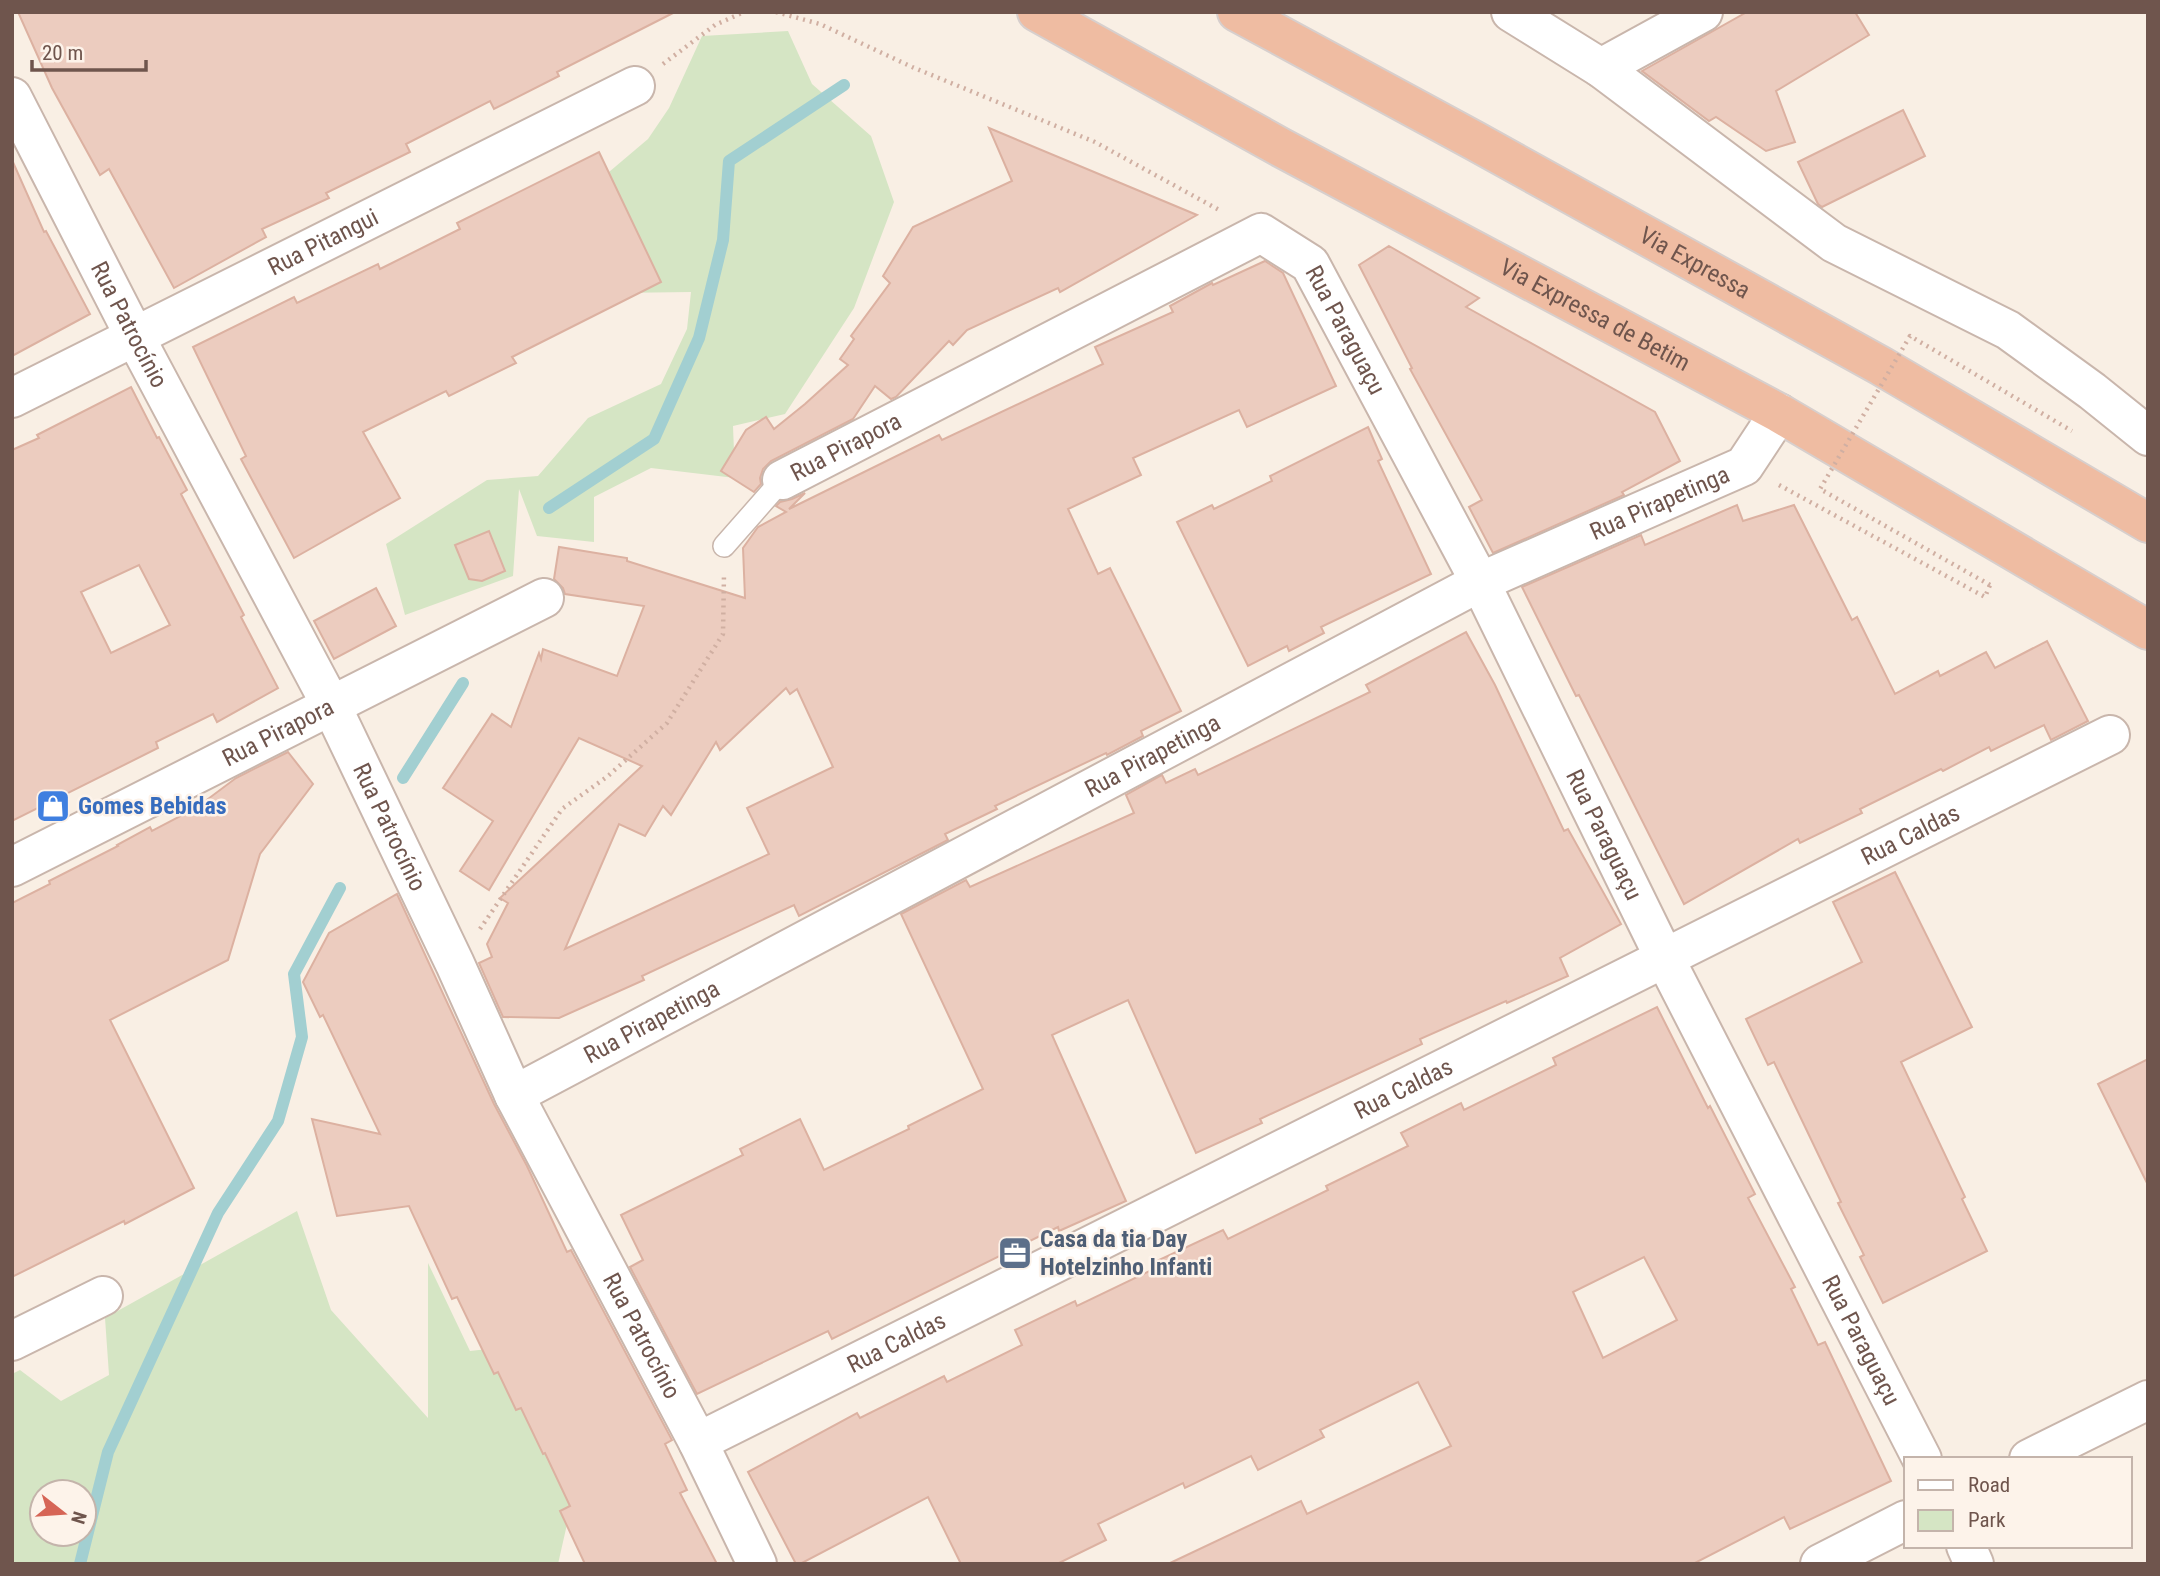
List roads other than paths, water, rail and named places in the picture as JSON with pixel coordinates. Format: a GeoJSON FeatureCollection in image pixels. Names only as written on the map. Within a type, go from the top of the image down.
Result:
{"type":"FeatureCollection","features":[{"type":"Feature","properties":{"kind":"highway","name":"Via Expressa de Betim"},"geometry":{"type":"LineString","coordinates":[[1037,12],[1280,147],[1779,413],[2148,630]]}},
{"type":"Feature","properties":{"kind":"highway","name":"Via Expressa"},"geometry":{"type":"LineString","coordinates":[[1237,12],[1881,366],[2148,523]]}},
{"type":"Feature","properties":{"kind":"street"},"geometry":{"type":"LineString","coordinates":[[1511,12],[1601,68],[1834,243],[2008,330],[2148,436]]}},
{"type":"Feature","properties":{"kind":"street"},"geometry":{"type":"LineString","coordinates":[[1601,68],[1703,12]]}},
{"type":"Feature","properties":{"kind":"street","name":"Rua Pitangui"},"geometry":{"type":"LineString","coordinates":[[12,398],[635,86]]}},
{"type":"Feature","properties":{"kind":"street","name":"Rua Patrocínio"},"geometry":{"type":"LineString","coordinates":[[12,97],[135,337],[331,705],[456,964],[514,1095],[698,1442],[757,1564]]}},
{"type":"Feature","properties":{"kind":"street","name":"Rua Pirapora"},"geometry":{"type":"LineString","coordinates":[[782,480],[1261,233]]}},
{"type":"Feature","properties":{"kind":"street","name":"Rua Paraguaçu"},"geometry":{"type":"LineString","coordinates":[[1261,233],[1310,264],[1480,582],[1664,957],[1921,1457]]}},
{"type":"Feature","properties":{"kind":"street","name":"Rua Pirapetinga"},"geometry":{"type":"LineString","coordinates":[[514,1095],[1480,582],[1744,466],[1779,413]]}},
{"type":"Feature","properties":{"kind":"street","name":"Rua Pirapora"},"geometry":{"type":"LineString","coordinates":[[12,867],[544,597]]}},
{"type":"Feature","properties":{"kind":"street","name":"Rua Caldas"},"geometry":{"type":"LineString","coordinates":[[698,1442],[2110,735]]}},
{"type":"Feature","properties":{"kind":"street"},"geometry":{"type":"LineString","coordinates":[[12,1341],[103,1296]]}},
{"type":"Feature","properties":{"kind":"street"},"geometry":{"type":"LineString","coordinates":[[2033,1457],[2148,1400]]}},
{"type":"Feature","properties":{"kind":"street"},"geometry":{"type":"LineString","coordinates":[[1819,1564],[1904,1521]]}},
{"type":"Feature","properties":{"kind":"street"},"geometry":{"type":"LineString","coordinates":[[1967,1548],[1974,1564]]}},
{"type":"Feature","properties":{"kind":"lane","name":"Rua Pirapora"},"geometry":{"type":"LineString","coordinates":[[724,545],[782,480]]}},
{"type":"Feature","properties":{"kind":"waterway"},"geometry":{"type":"LineString","coordinates":[[549,508],[654,439],[699,338],[723,240],[729,161],[844,85]]}},
{"type":"Feature","properties":{"kind":"waterway"},"geometry":{"type":"LineString","coordinates":[[403,778],[463,683]]}},
{"type":"Feature","properties":{"kind":"waterway"},"geometry":{"type":"LineString","coordinates":[[80,1564],[108,1452],[218,1213],[278,1121],[302,1037],[294,974],[340,888]]}},
{"type":"Feature","properties":{"kind":"place","name":"Gomes Bebidas"},"geometry":{"type":"Point","coordinates":[53,806]}},
{"type":"Feature","properties":{"kind":"place","name":"Casa da tia Day Hotelzinho Infanti"},"geometry":{"type":"Point","coordinates":[1015,1253]}}]}
